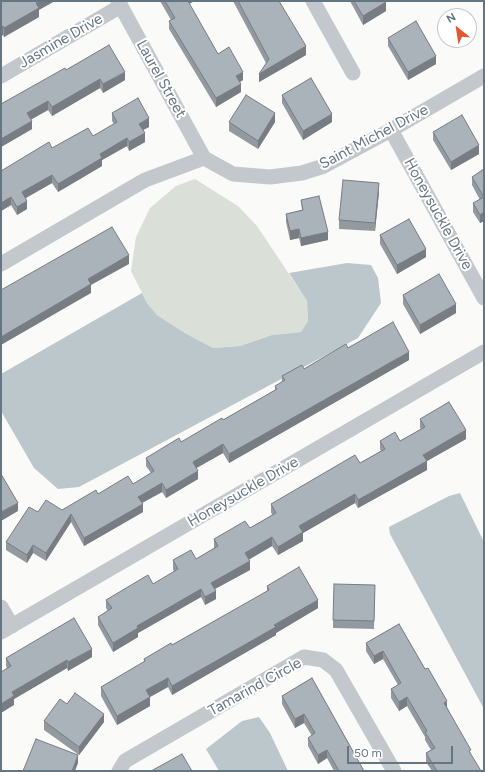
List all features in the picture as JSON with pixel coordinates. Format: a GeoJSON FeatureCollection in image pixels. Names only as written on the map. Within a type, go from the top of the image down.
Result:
{"type":"FeatureCollection","features":[{"type":"Feature","properties":{"kind":"street"},"geometry":{"type":"LineString","coordinates":[[313,1],[352,73]]}},
{"type":"Feature","properties":{"kind":"street","name":"Jasmine Drive"},"geometry":{"type":"LineString","coordinates":[[1,76],[120,3]]}},
{"type":"Feature","properties":{"kind":"street","name":"Laurel Street"},"geometry":{"type":"LineString","coordinates":[[120,3],[204,158]]}},
{"type":"Feature","properties":{"kind":"street","name":"Saint Michel Drive"},"geometry":{"type":"LineString","coordinates":[[204,158],[233,174],[270,177],[302,173],[324,166],[391,130],[484,76]]}},
{"type":"Feature","properties":{"kind":"street","name":"Honeysuckle Drive"},"geometry":{"type":"LineString","coordinates":[[391,130],[484,298]]}},
{"type":"Feature","properties":{"kind":"street"},"geometry":{"type":"LineString","coordinates":[[1,264],[146,180],[204,158]]}},
{"type":"Feature","properties":{"kind":"street","name":"Honeysuckle Drive"},"geometry":{"type":"LineString","coordinates":[[6,629],[484,352]]}},
{"type":"Feature","properties":{"kind":"street"},"geometry":{"type":"LineString","coordinates":[[1,607],[6,629]]}},
{"type":"Feature","properties":{"kind":"street","name":"Tamarind Circle"},"geometry":{"type":"LineString","coordinates":[[119,771],[125,761],[304,657],[323,660],[336,670],[394,771]]}},
{"type":"Feature","properties":{"kind":"shaded area"},"geometry":{"type":"Polygon","coordinates":[[[195,179],[238,206],[257,226],[307,301],[308,321],[301,332],[272,335],[240,346],[213,348],[185,333],[157,315],[147,303],[131,271],[136,237],[150,208],[176,186],[195,179]]]}},
{"type":"Feature","properties":{"kind":"shaded area"},"geometry":{"type":"Polygon","coordinates":[[[347,263],[371,265],[378,278],[381,303],[358,338],[79,487],[58,489],[34,468],[1,411],[1,374],[142,293],[147,303],[157,315],[185,333],[213,348],[240,346],[272,335],[301,332],[308,321],[307,301],[289,273],[347,263]]]}},
{"type":"Feature","properties":{"kind":"shaded area"},"geometry":{"type":"Polygon","coordinates":[[[460,493],[484,542],[484,709],[390,534],[389,527],[449,496],[460,493]]]}},
{"type":"Feature","properties":{"kind":"shaded area"},"geometry":{"type":"Polygon","coordinates":[[[259,717],[270,733],[288,771],[219,771],[206,749],[242,721],[259,717]]]}},
{"type":"Feature","properties":{"kind":"building"},"geometry":{"type":"Polygon","coordinates":[[[1,1],[40,1],[36,3],[39,8],[4,28],[3,26],[1,28],[1,1]]]}},
{"type":"Feature","properties":{"kind":"building"},"geometry":{"type":"Polygon","coordinates":[[[165,1],[188,1],[218,54],[229,47],[243,72],[236,76],[241,84],[216,98],[169,21],[175,18],[165,1]]]}},
{"type":"Feature","properties":{"kind":"building"},"geometry":{"type":"Polygon","coordinates":[[[238,1],[279,1],[306,46],[259,74],[269,59],[238,1]]]}},
{"type":"Feature","properties":{"kind":"building"},"geometry":{"type":"Polygon","coordinates":[[[354,1],[386,1],[386,2],[363,16],[354,1]]]}},
{"type":"Feature","properties":{"kind":"building"},"geometry":{"type":"Polygon","coordinates":[[[416,21],[436,56],[408,72],[388,38],[416,21]]]}},
{"type":"Feature","properties":{"kind":"building"},"geometry":{"type":"Polygon","coordinates":[[[109,45],[125,72],[103,84],[100,79],[52,107],[48,101],[27,113],[32,121],[1,139],[1,104],[65,68],[66,70],[109,45]]]}},
{"type":"Feature","properties":{"kind":"building"},"geometry":{"type":"Polygon","coordinates":[[[311,78],[332,114],[303,131],[282,95],[311,78]]]}},
{"type":"Feature","properties":{"kind":"building"},"geometry":{"type":"Polygon","coordinates":[[[246,95],[275,113],[258,141],[229,122],[246,95]]]}},
{"type":"Feature","properties":{"kind":"building"},"geometry":{"type":"Polygon","coordinates":[[[138,98],[149,118],[139,124],[145,133],[129,142],[127,138],[100,154],[102,158],[58,184],[52,175],[22,192],[27,201],[17,207],[11,197],[1,203],[1,171],[49,142],[52,148],[88,128],[93,136],[117,122],[112,113],[138,98]]]}},
{"type":"Feature","properties":{"kind":"building"},"geometry":{"type":"Polygon","coordinates":[[[462,115],[479,145],[451,162],[433,132],[462,115]]]}},
{"type":"Feature","properties":{"kind":"building"},"geometry":{"type":"Polygon","coordinates":[[[484,169],[484,197],[472,177],[484,169]]]}},
{"type":"Feature","properties":{"kind":"building"},"geometry":{"type":"Polygon","coordinates":[[[343,180],[379,183],[375,223],[339,220],[343,180]]]}},
{"type":"Feature","properties":{"kind":"building"},"geometry":{"type":"Polygon","coordinates":[[[319,196],[328,232],[301,238],[299,229],[290,231],[286,214],[303,210],[301,200],[319,196]]]}},
{"type":"Feature","properties":{"kind":"building"},"geometry":{"type":"Polygon","coordinates":[[[484,197],[484,212],[480,215],[473,203],[484,197]]]}},
{"type":"Feature","properties":{"kind":"building"},"geometry":{"type":"Polygon","coordinates":[[[409,219],[426,249],[397,265],[380,235],[409,219]]]}},
{"type":"Feature","properties":{"kind":"building"},"geometry":{"type":"Polygon","coordinates":[[[112,227],[129,255],[88,279],[91,284],[1,337],[1,290],[112,227]]]}},
{"type":"Feature","properties":{"kind":"building"},"geometry":{"type":"Polygon","coordinates":[[[439,274],[456,304],[420,325],[403,295],[439,274]]]}},
{"type":"Feature","properties":{"kind":"building"},"geometry":{"type":"Polygon","coordinates":[[[393,322],[409,352],[229,454],[223,444],[193,462],[198,471],[166,490],[162,483],[138,497],[143,504],[84,538],[71,514],[46,553],[33,545],[27,555],[6,542],[29,507],[38,512],[46,500],[62,510],[96,490],[98,494],[128,476],[133,484],[154,471],[146,458],[179,438],[181,442],[277,389],[275,386],[285,380],[282,376],[302,365],[304,369],[346,344],[348,348],[393,322]]]}},
{"type":"Feature","properties":{"kind":"building"},"geometry":{"type":"Polygon","coordinates":[[[449,402],[466,430],[423,455],[427,461],[358,500],[355,494],[299,526],[303,532],[278,547],[272,537],[245,553],[250,561],[211,583],[216,591],[205,597],[201,589],[137,626],[138,628],[113,643],[98,617],[112,608],[106,600],[148,575],[153,584],[178,569],[173,560],[191,550],[196,559],[218,546],[214,539],[245,521],[250,528],[276,513],[271,504],[355,455],[360,463],[385,449],[380,441],[395,432],[400,441],[425,427],[420,419],[449,402]]]}},
{"type":"Feature","properties":{"kind":"building"},"geometry":{"type":"Polygon","coordinates":[[[1,474],[18,503],[1,512],[1,474]]]}},
{"type":"Feature","properties":{"kind":"building"},"geometry":{"type":"Polygon","coordinates":[[[299,567],[318,600],[274,625],[276,627],[172,686],[168,678],[146,690],[150,697],[117,716],[101,687],[145,661],[144,659],[171,643],[172,645],[269,590],[267,586],[299,567]]]}},
{"type":"Feature","properties":{"kind":"building"},"geometry":{"type":"Polygon","coordinates":[[[334,584],[375,585],[374,621],[333,620],[334,584]]]}},
{"type":"Feature","properties":{"kind":"building"},"geometry":{"type":"Polygon","coordinates":[[[74,618],[92,649],[68,662],[67,660],[12,692],[14,696],[1,704],[1,672],[11,666],[6,658],[74,618]]]}},
{"type":"Feature","properties":{"kind":"building"},"geometry":{"type":"Polygon","coordinates":[[[399,624],[425,669],[428,668],[447,701],[444,703],[471,750],[469,751],[481,771],[437,771],[426,753],[435,748],[425,732],[427,731],[407,697],[399,702],[391,689],[401,683],[383,651],[374,656],[366,643],[399,624]]]}},
{"type":"Feature","properties":{"kind":"building"},"geometry":{"type":"Polygon","coordinates":[[[312,678],[364,771],[339,771],[327,750],[318,755],[308,738],[315,733],[304,714],[295,719],[282,696],[312,678]]]}},
{"type":"Feature","properties":{"kind":"building"},"geometry":{"type":"Polygon","coordinates":[[[75,693],[104,714],[79,747],[44,721],[60,699],[67,704],[75,693]]]}},
{"type":"Feature","properties":{"kind":"building"},"geometry":{"type":"Polygon","coordinates":[[[36,739],[78,755],[72,771],[23,771],[36,739]]]}},
{"type":"Feature","properties":{"kind":"building"},"geometry":{"type":"Polygon","coordinates":[[[182,754],[192,771],[151,771],[182,754]]]}}]}
